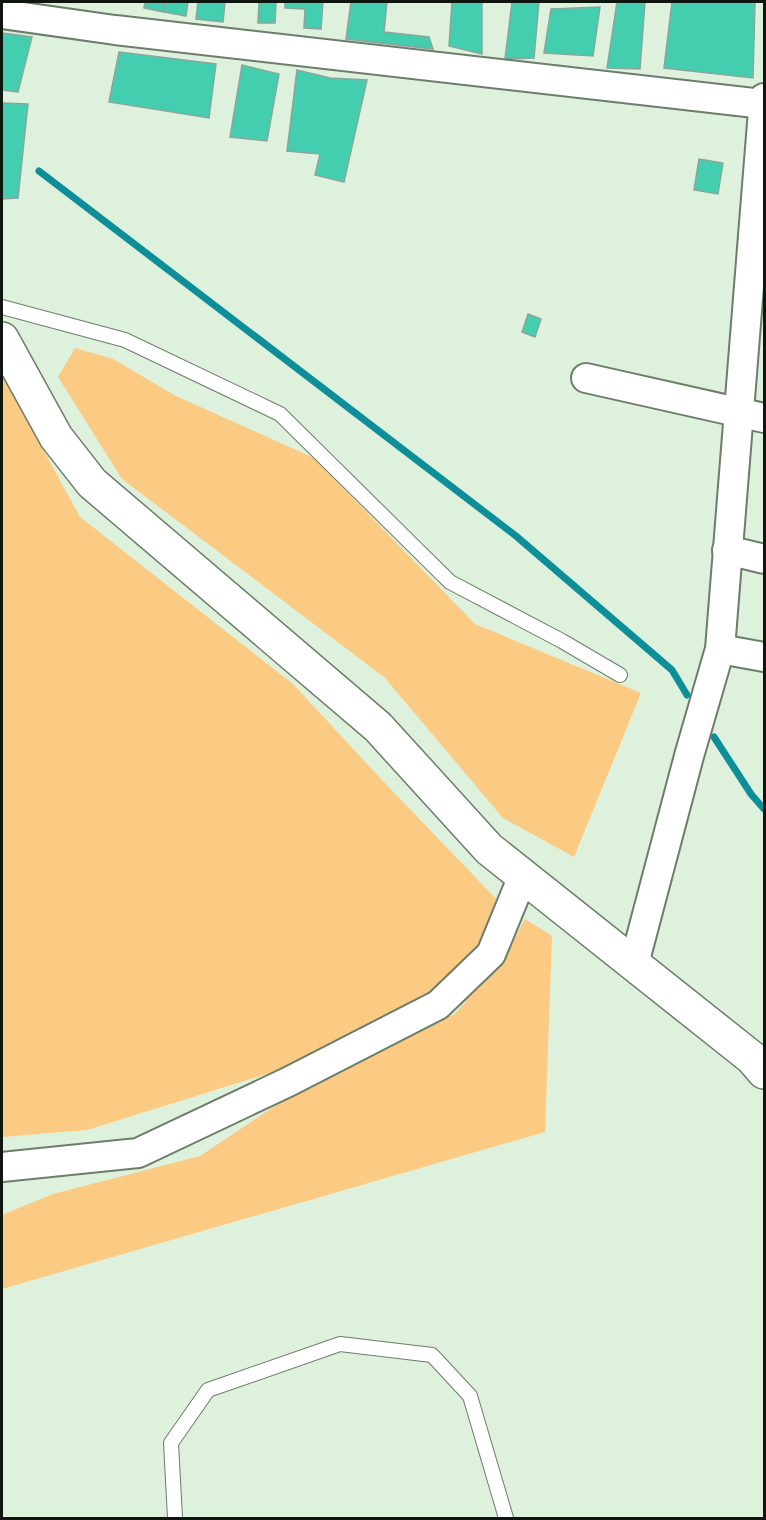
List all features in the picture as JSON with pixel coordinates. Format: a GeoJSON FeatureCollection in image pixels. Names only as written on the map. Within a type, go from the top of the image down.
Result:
{"type":"FeatureCollection","features":[{"type":"Feature","properties":{"kind":"street"},"geometry":{"type":"LineString","coordinates":[[2,14],[115,30],[764,104]]}},
{"type":"Feature","properties":{"kind":"street"},"geometry":{"type":"LineString","coordinates":[[634,964],[689,756],[720,650],[727,550],[752,415],[765,98]]}},
{"type":"Feature","properties":{"kind":"street"},"geometry":{"type":"LineString","coordinates":[[2,339],[56,437],[92,483],[378,727],[489,849],[752,1058],[765,1072]]}},
{"type":"Feature","properties":{"kind":"street"},"geometry":{"type":"LineString","coordinates":[[586,378],[752,415]]}},
{"type":"Feature","properties":{"kind":"street"},"geometry":{"type":"LineString","coordinates":[[727,550],[765,559]]}},
{"type":"Feature","properties":{"kind":"street"},"geometry":{"type":"LineString","coordinates":[[720,650],[765,657]]}},
{"type":"Feature","properties":{"kind":"street"},"geometry":{"type":"LineString","coordinates":[[2,1167],[138,1153],[288,1082],[438,1005],[491,954],[523,876]]}},
{"type":"Feature","properties":{"kind":"lane"},"geometry":{"type":"LineString","coordinates":[[2,307],[125,340],[280,414],[450,582],[562,641],[620,675]]}},
{"type":"Feature","properties":{"kind":"lane"},"geometry":{"type":"LineString","coordinates":[[175,1518],[171,1443],[208,1390],[340,1344],[432,1355],[470,1396],[506,1518]]}},
{"type":"Feature","properties":{"kind":"shaded area"},"geometry":{"type":"Polygon","coordinates":[[[75,348],[113,359],[176,396],[314,458],[475,624],[641,693],[574,857],[503,818],[384,677],[122,479],[58,377],[75,348]]]}},
{"type":"Feature","properties":{"kind":"shaded area"},"geometry":{"type":"Polygon","coordinates":[[[2,374],[80,517],[293,684],[502,905],[474,968],[321,1057],[87,1130],[2,1137],[2,374]]]}},
{"type":"Feature","properties":{"kind":"shaded area"},"geometry":{"type":"Polygon","coordinates":[[[525,919],[552,936],[545,1132],[2,1289],[2,1215],[53,1194],[200,1156],[320,1076],[455,1014],[506,954],[525,919]]]}},
{"type":"Feature","properties":{"kind":"building"},"geometry":{"type":"Polygon","coordinates":[[[145,2],[165,2],[164,12],[144,8],[145,2]]]}},
{"type":"Feature","properties":{"kind":"building"},"geometry":{"type":"Polygon","coordinates":[[[165,2],[188,2],[186,16],[164,12],[165,2]]]}},
{"type":"Feature","properties":{"kind":"building"},"geometry":{"type":"Polygon","coordinates":[[[198,2],[225,2],[223,22],[196,19],[198,2]]]}},
{"type":"Feature","properties":{"kind":"building"},"geometry":{"type":"Polygon","coordinates":[[[259,2],[276,2],[275,23],[258,23],[259,2]]]}},
{"type":"Feature","properties":{"kind":"building"},"geometry":{"type":"Polygon","coordinates":[[[285,2],[323,2],[321,29],[304,28],[305,9],[285,8],[285,2]]]}},
{"type":"Feature","properties":{"kind":"building"},"geometry":{"type":"Polygon","coordinates":[[[351,2],[387,2],[384,32],[429,37],[433,49],[346,39],[351,2]]]}},
{"type":"Feature","properties":{"kind":"building"},"geometry":{"type":"Polygon","coordinates":[[[452,2],[482,2],[482,54],[449,46],[452,2]]]}},
{"type":"Feature","properties":{"kind":"building"},"geometry":{"type":"Polygon","coordinates":[[[512,2],[539,2],[534,58],[505,59],[512,2]]]}},
{"type":"Feature","properties":{"kind":"building"},"geometry":{"type":"Polygon","coordinates":[[[617,2],[645,2],[640,69],[607,68],[617,2]]]}},
{"type":"Feature","properties":{"kind":"building"},"geometry":{"type":"Polygon","coordinates":[[[672,2],[755,2],[753,78],[664,68],[672,2]]]}},
{"type":"Feature","properties":{"kind":"building"},"geometry":{"type":"Polygon","coordinates":[[[600,7],[593,56],[544,53],[551,9],[600,7]]]}},
{"type":"Feature","properties":{"kind":"building"},"geometry":{"type":"Polygon","coordinates":[[[2,33],[32,37],[18,92],[2,90],[2,33]]]}},
{"type":"Feature","properties":{"kind":"building"},"geometry":{"type":"Polygon","coordinates":[[[119,52],[216,64],[209,118],[109,102],[119,52]]]}},
{"type":"Feature","properties":{"kind":"building"},"geometry":{"type":"Polygon","coordinates":[[[242,65],[279,74],[267,141],[230,137],[242,65]]]}},
{"type":"Feature","properties":{"kind":"building"},"geometry":{"type":"Polygon","coordinates":[[[297,70],[330,78],[367,80],[344,182],[315,175],[320,154],[287,151],[297,70]]]}},
{"type":"Feature","properties":{"kind":"building"},"geometry":{"type":"Polygon","coordinates":[[[2,103],[28,104],[18,198],[2,199],[2,103]]]}},
{"type":"Feature","properties":{"kind":"building"},"geometry":{"type":"Polygon","coordinates":[[[699,159],[723,163],[718,194],[694,190],[699,159]]]}},
{"type":"Feature","properties":{"kind":"building"},"geometry":{"type":"Polygon","coordinates":[[[528,314],[541,319],[535,337],[522,332],[528,314]]]}},
{"type":"Feature","properties":{"kind":"waterway"},"geometry":{"type":"LineString","coordinates":[[39,171],[516,536],[672,670],[687,695]]}},
{"type":"Feature","properties":{"kind":"waterway"},"geometry":{"type":"LineString","coordinates":[[714,737],[751,794],[764,809]]}}]}
